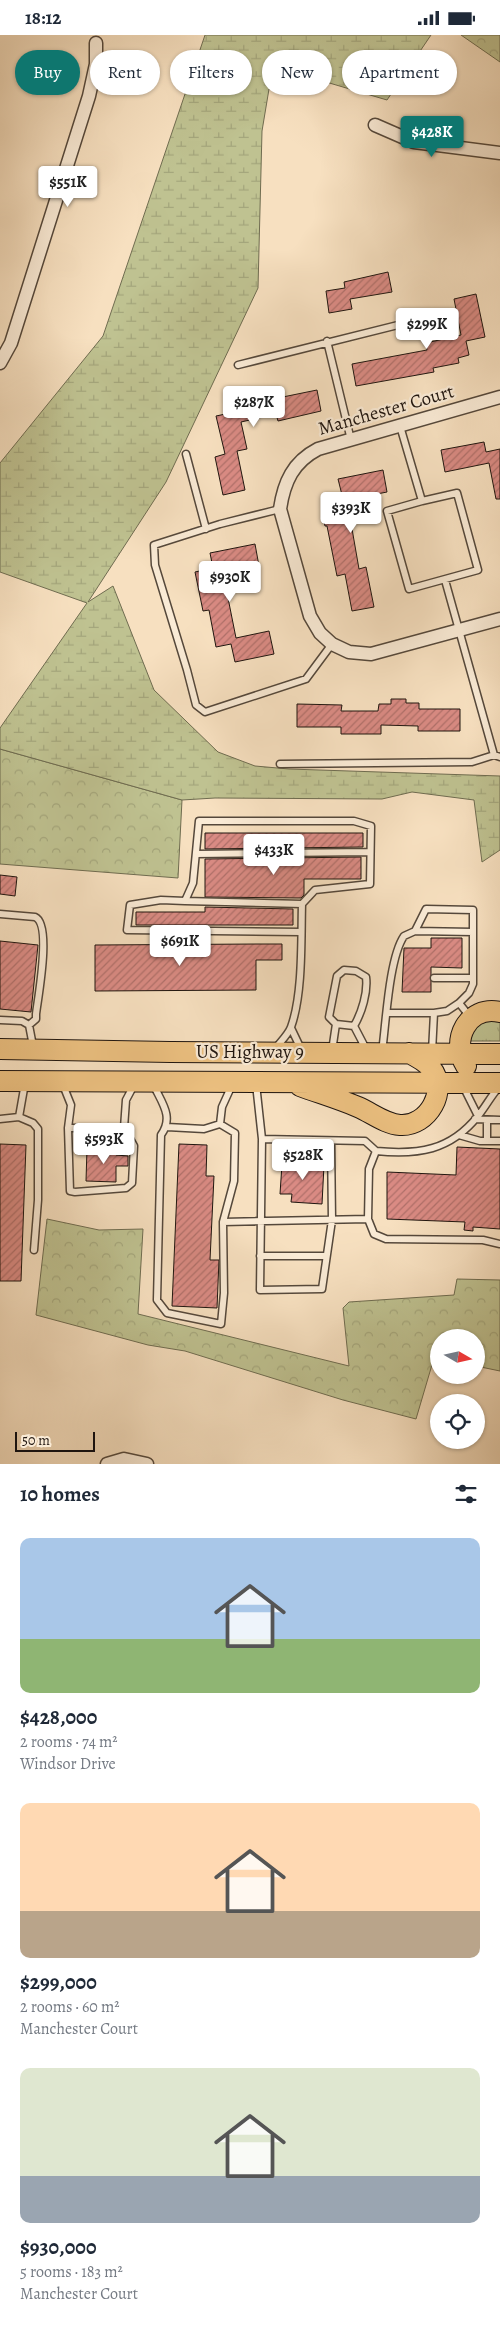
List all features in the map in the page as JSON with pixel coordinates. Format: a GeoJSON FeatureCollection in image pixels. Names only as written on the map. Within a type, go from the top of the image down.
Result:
{"type":"FeatureCollection","features":[{"type":"Feature","properties":{"kind":"highway"},"geometry":{"type":"LineString","coordinates":[[497,1084],[476,1076],[467,1067],[460,1053],[460,1035],[465,1011],[500,1011]]}},
{"type":"Feature","properties":{"kind":"highway","name":"US Highway 9"},"geometry":{"type":"LineString","coordinates":[[0,1049],[500,1054]]}},
{"type":"Feature","properties":{"kind":"highway"},"geometry":{"type":"LineString","coordinates":[[287,1081],[360,1107],[391,1123],[402,1125],[418,1121],[432,1109],[436,1099],[438,1082],[431,1068],[422,1059],[409,1053]]}},
{"type":"Feature","properties":{"kind":"highway","name":"US Highway 9"},"geometry":{"type":"LineString","coordinates":[[0,1081],[287,1081],[497,1084]]}},
{"type":"Feature","properties":{"kind":"street"},"geometry":{"type":"LineString","coordinates":[[0,363],[11,343],[89,96],[96,64],[96,43]]}},
{"type":"Feature","properties":{"kind":"street"},"geometry":{"type":"LineString","coordinates":[[375,125],[414,142],[500,153]]}},
{"type":"Feature","properties":{"kind":"street","name":"Manchester Court"},"geometry":{"type":"LineString","coordinates":[[500,397],[318,449],[300,461],[286,481],[280,509],[310,615],[320,633],[332,644],[349,652],[371,654],[500,619]]}},
{"type":"Feature","properties":{"kind":"street"},"geometry":{"type":"LineString","coordinates":[[107,1464],[124,1459],[147,1464]]}},
{"type":"Feature","properties":{"kind":"lane"},"geometry":{"type":"LineString","coordinates":[[238,365],[327,341],[430,317]]}},
{"type":"Feature","properties":{"kind":"lane"},"geometry":{"type":"LineString","coordinates":[[327,341],[351,440]]}},
{"type":"Feature","properties":{"kind":"lane"},"geometry":{"type":"LineString","coordinates":[[400,426],[422,501]]}},
{"type":"Feature","properties":{"kind":"lane"},"geometry":{"type":"LineString","coordinates":[[186,454],[206,529]]}},
{"type":"Feature","properties":{"kind":"lane"},"geometry":{"type":"LineString","coordinates":[[457,493],[478,570],[409,589],[387,511],[422,501],[457,493]]}},
{"type":"Feature","properties":{"kind":"lane"},"geometry":{"type":"LineString","coordinates":[[280,509],[154,545],[155,565],[196,705],[205,712],[306,679],[332,644]]}},
{"type":"Feature","properties":{"kind":"lane"},"geometry":{"type":"LineString","coordinates":[[280,764],[472,762],[497,756],[445,580]]}},
{"type":"Feature","properties":{"kind":"lane"},"geometry":{"type":"LineString","coordinates":[[185,901],[193,883],[199,821],[354,821],[371,826],[370,884],[315,890],[302,904],[301,962],[291,1028],[273,1053]]}},
{"type":"Feature","properties":{"kind":"lane"},"geometry":{"type":"LineString","coordinates":[[196,854],[370,853]]}},
{"type":"Feature","properties":{"kind":"lane"},"geometry":{"type":"LineString","coordinates":[[301,933],[127,930],[130,905],[161,900],[302,904]]}},
{"type":"Feature","properties":{"kind":"lane"},"geometry":{"type":"LineString","coordinates":[[388,1013],[465,1011],[473,978],[473,909],[426,909],[412,932]]}},
{"type":"Feature","properties":{"kind":"lane"},"geometry":{"type":"LineString","coordinates":[[0,914],[35,917],[43,925],[44,941],[36,1019],[29,1025]]}},
{"type":"Feature","properties":{"kind":"lane"},"geometry":{"type":"LineString","coordinates":[[375,1053],[388,1013],[399,945],[404,936],[412,932],[473,932]]}},
{"type":"Feature","properties":{"kind":"lane"},"geometry":{"type":"LineString","coordinates":[[354,1026],[360,1016],[367,984],[366,977],[356,971],[344,970],[337,977],[328,1017],[336,1024],[354,1026],[375,1053]]}},
{"type":"Feature","properties":{"kind":"lane"},"geometry":{"type":"LineString","coordinates":[[434,978],[473,978]]}},
{"type":"Feature","properties":{"kind":"lane"},"geometry":{"type":"LineString","coordinates":[[432,1053],[434,1013]]}},
{"type":"Feature","properties":{"kind":"lane"},"geometry":{"type":"LineString","coordinates":[[0,1020],[22,1021],[29,1025]]}},
{"type":"Feature","properties":{"kind":"lane"},"geometry":{"type":"LineString","coordinates":[[332,1053],[336,1024]]}},
{"type":"Feature","properties":{"kind":"lane"},"geometry":{"type":"LineString","coordinates":[[29,1025],[33,1049]]}},
{"type":"Feature","properties":{"kind":"lane"},"geometry":{"type":"LineString","coordinates":[[291,1028],[302,1052]]}},
{"type":"Feature","properties":{"kind":"lane"},"geometry":{"type":"LineString","coordinates":[[20,1117],[25,1081]]}},
{"type":"Feature","properties":{"kind":"lane"},"geometry":{"type":"LineString","coordinates":[[62,1082],[71,1105],[68,1128],[70,1191],[99,1191],[126,1188],[132,1183],[134,1146],[124,1128],[124,1113],[126,1100],[144,1081],[168,1115],[167,1127],[161,1135],[157,1300],[167,1313],[221,1325],[224,1293],[222,1222],[234,1181],[235,1133],[220,1124],[204,1129],[167,1127]]}},
{"type":"Feature","properties":{"kind":"lane"},"geometry":{"type":"LineString","coordinates":[[220,1124],[222,1107],[234,1081]]}},
{"type":"Feature","properties":{"kind":"lane"},"geometry":{"type":"LineString","coordinates":[[256,1082],[262,1139],[260,1290],[322,1289],[332,1220],[332,1141]]}},
{"type":"Feature","properties":{"kind":"lane"},"geometry":{"type":"LineString","coordinates":[[462,1083],[477,1117],[487,1120],[500,1120]]}},
{"type":"Feature","properties":{"kind":"lane"},"geometry":{"type":"LineString","coordinates":[[262,1139],[365,1141],[376,1151],[397,1153],[426,1151],[441,1146],[459,1135],[477,1117],[497,1084]]}},
{"type":"Feature","properties":{"kind":"lane"},"geometry":{"type":"LineString","coordinates":[[0,1119],[20,1117],[33,1123],[38,1129],[38,1200],[34,1250]]}},
{"type":"Feature","properties":{"kind":"lane"},"geometry":{"type":"LineString","coordinates":[[487,1120],[487,1141]]}},
{"type":"Feature","properties":{"kind":"lane"},"geometry":{"type":"LineString","coordinates":[[68,1128],[124,1128]]}},
{"type":"Feature","properties":{"kind":"lane"},"geometry":{"type":"LineString","coordinates":[[459,1135],[487,1141],[500,1141]]}},
{"type":"Feature","properties":{"kind":"lane"},"geometry":{"type":"LineString","coordinates":[[376,1151],[370,1169],[368,1219],[374,1234],[386,1239],[482,1240],[500,1244]]}},
{"type":"Feature","properties":{"kind":"lane"},"geometry":{"type":"LineString","coordinates":[[222,1222],[368,1219]]}},
{"type":"Feature","properties":{"kind":"lane"},"geometry":{"type":"LineString","coordinates":[[260,1256],[326,1256]]}},
{"type":"Feature","properties":{"kind":"green space"},"geometry":{"type":"Polygon","coordinates":[[[205,35],[431,35],[421,50],[342,50],[342,87],[332,84],[332,50],[262,50],[262,95],[268,95],[262,131],[258,288],[166,482],[88,602],[113,586],[154,690],[218,752],[255,766],[289,769],[500,776],[500,850],[482,862],[474,800],[412,792],[382,799],[215,798],[182,800],[0,749],[0,728],[87,603],[0,572],[0,463],[103,336],[185,95],[252,95],[252,50],[200,50],[205,35]]]}},
{"type":"Feature","properties":{"kind":"green space"},"geometry":{"type":"Polygon","coordinates":[[[461,35],[500,35],[500,62],[461,35]]]}},
{"type":"Feature","properties":{"kind":"green space"},"geometry":{"type":"Polygon","coordinates":[[[370,95],[390,95],[387,100],[370,95]]]}},
{"type":"Feature","properties":{"kind":"green space"},"geometry":{"type":"Polygon","coordinates":[[[0,749],[182,800],[178,878],[0,864],[0,749]]]}},
{"type":"Feature","properties":{"kind":"green space"},"geometry":{"type":"Polygon","coordinates":[[[500,1017],[500,1041],[469,1041],[473,1026],[500,1017]]]}},
{"type":"Feature","properties":{"kind":"green space"},"geometry":{"type":"Polygon","coordinates":[[[47,1219],[99,1230],[143,1229],[138,1314],[349,1366],[343,1308],[349,1302],[454,1295],[457,1279],[500,1280],[500,1371],[485,1368],[485,1329],[430,1329],[430,1372],[416,1419],[343,1400],[185,1351],[148,1345],[36,1315],[47,1219]]]}},
{"type":"Feature","properties":{"kind":"building"},"geometry":{"type":"Polygon","coordinates":[[[388,272],[392,292],[350,299],[352,309],[329,313],[326,291],[345,288],[344,282],[388,272]]]}},
{"type":"Feature","properties":{"kind":"building"},"geometry":{"type":"Polygon","coordinates":[[[476,294],[485,337],[466,341],[469,355],[458,358],[459,363],[433,368],[434,372],[356,386],[352,364],[427,350],[426,343],[461,335],[454,299],[476,294]]]}},
{"type":"Feature","properties":{"kind":"building"},"geometry":{"type":"Polygon","coordinates":[[[271,389],[273,399],[317,390],[321,411],[278,421],[276,414],[241,422],[247,449],[237,451],[245,490],[223,495],[215,457],[225,454],[216,416],[235,412],[232,398],[271,389]]]}},
{"type":"Feature","properties":{"kind":"building"},"geometry":{"type":"Polygon","coordinates":[[[484,442],[486,452],[500,449],[500,499],[496,499],[489,463],[445,472],[441,450],[484,442]]]}},
{"type":"Feature","properties":{"kind":"building"},"geometry":{"type":"Polygon","coordinates":[[[383,470],[387,492],[347,500],[359,569],[366,567],[374,607],[352,611],[345,574],[337,576],[327,526],[325,526],[322,512],[325,512],[323,498],[342,495],[338,479],[383,470]]]}},
{"type":"Feature","properties":{"kind":"building"},"geometry":{"type":"Polygon","coordinates":[[[255,544],[259,566],[223,573],[236,638],[269,631],[274,654],[235,662],[231,644],[216,647],[209,610],[203,611],[195,572],[213,568],[210,553],[255,544]]]}},
{"type":"Feature","properties":{"kind":"building"},"geometry":{"type":"Polygon","coordinates":[[[391,699],[406,699],[406,703],[419,703],[419,709],[460,709],[460,731],[418,731],[418,726],[381,725],[381,734],[341,734],[341,727],[297,727],[297,704],[342,705],[341,711],[378,711],[379,704],[391,704],[391,699]]]}},
{"type":"Feature","properties":{"kind":"building"},"geometry":{"type":"Polygon","coordinates":[[[205,833],[363,833],[363,847],[205,849],[205,833]]]}},
{"type":"Feature","properties":{"kind":"building"},"geometry":{"type":"Polygon","coordinates":[[[361,857],[361,879],[304,879],[304,895],[301,898],[205,897],[205,859],[361,857]]]}},
{"type":"Feature","properties":{"kind":"building"},"geometry":{"type":"Polygon","coordinates":[[[0,875],[17,877],[15,896],[0,894],[0,875]]]}},
{"type":"Feature","properties":{"kind":"building"},"geometry":{"type":"Polygon","coordinates":[[[205,907],[293,909],[293,925],[136,925],[136,912],[205,912],[205,907]]]}},
{"type":"Feature","properties":{"kind":"building"},"geometry":{"type":"Polygon","coordinates":[[[431,938],[462,938],[462,968],[431,967],[431,992],[402,992],[404,948],[431,948],[431,938]]]}},
{"type":"Feature","properties":{"kind":"building"},"geometry":{"type":"Polygon","coordinates":[[[0,941],[38,945],[31,1012],[0,1009],[0,941]]]}},
{"type":"Feature","properties":{"kind":"building"},"geometry":{"type":"Polygon","coordinates":[[[282,944],[282,960],[256,960],[256,990],[95,991],[95,945],[282,944]]]}},
{"type":"Feature","properties":{"kind":"building"},"geometry":{"type":"Polygon","coordinates":[[[0,1144],[26,1145],[21,1281],[0,1281],[0,1144]]]}},
{"type":"Feature","properties":{"kind":"building"},"geometry":{"type":"Polygon","coordinates":[[[179,1144],[207,1145],[206,1176],[214,1176],[210,1260],[219,1260],[217,1308],[172,1306],[179,1144]]]}},
{"type":"Feature","properties":{"kind":"building"},"geometry":{"type":"Polygon","coordinates":[[[457,1147],[500,1149],[500,1229],[473,1227],[473,1231],[464,1230],[465,1222],[387,1219],[387,1172],[456,1175],[457,1147]]]}},
{"type":"Feature","properties":{"kind":"building"},"geometry":{"type":"Polygon","coordinates":[[[87,1148],[116,1149],[116,1155],[128,1156],[128,1166],[116,1166],[116,1182],[86,1181],[87,1148]]]}},
{"type":"Feature","properties":{"kind":"building"},"geometry":{"type":"Polygon","coordinates":[[[293,1157],[317,1160],[317,1164],[324,1165],[322,1204],[291,1202],[292,1194],[280,1194],[282,1164],[292,1165],[293,1157]]]}}]}
